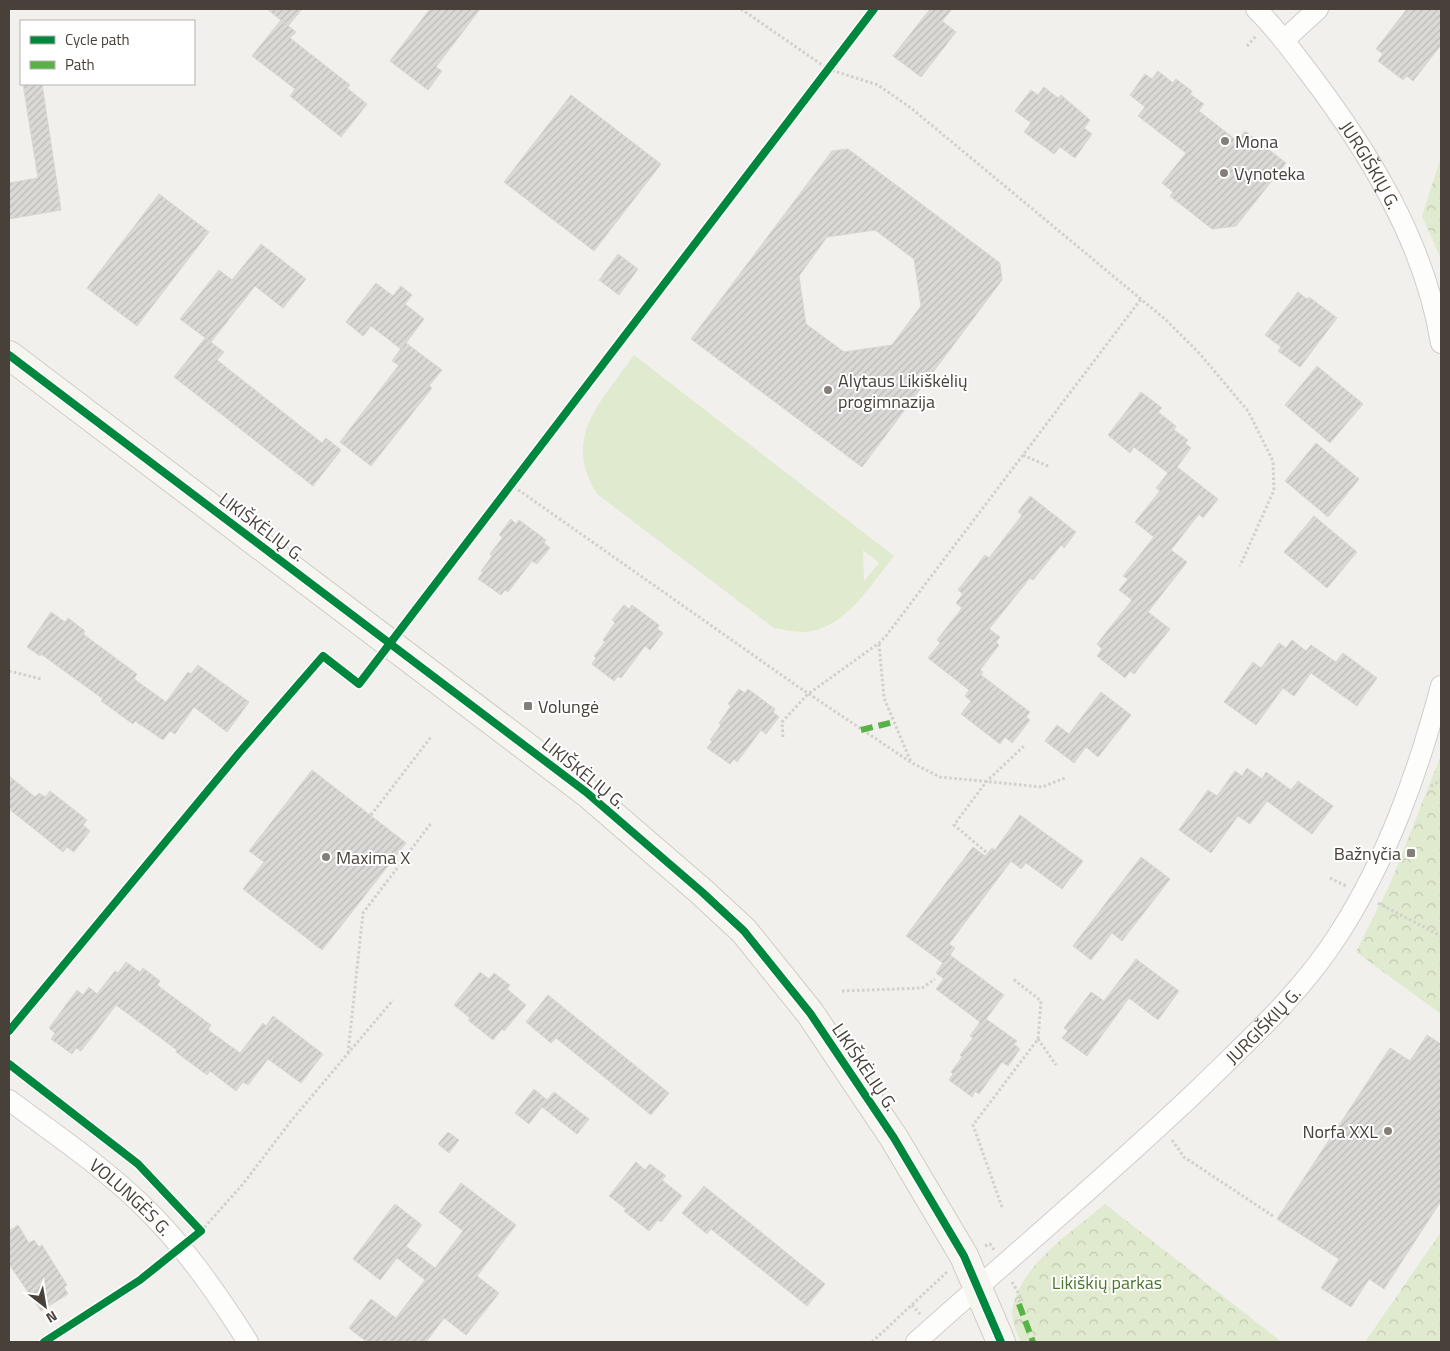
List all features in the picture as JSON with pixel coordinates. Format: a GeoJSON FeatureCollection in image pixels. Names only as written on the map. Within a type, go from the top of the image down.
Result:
{"type":"FeatureCollection","features":[{"type":"Feature","properties":{"kind":"street","name":"JURGIŠKIŲ G."},"geometry":{"type":"LineString","coordinates":[[1256,9],[1284,40],[1329,99],[1380,179],[1412,241],[1429,290],[1441,343]]}},
{"type":"Feature","properties":{"kind":"street"},"geometry":{"type":"LineString","coordinates":[[1284,40],[1318,9]]}},
{"type":"Feature","properties":{"kind":"street","name":"LIKIŠKĖLIŲ G."},"geometry":{"type":"LineString","coordinates":[[9,355],[586,792],[689,880],[744,931],[810,1013],[894,1138],[964,1256],[1001,1342]]}},
{"type":"Feature","properties":{"kind":"street","name":"JURGIŠKIŲ G."},"geometry":{"type":"LineString","coordinates":[[916,1342],[1161,1125],[1284,1004],[1340,933],[1362,895],[1384,850],[1414,778],[1441,686]]}},
{"type":"Feature","properties":{"kind":"street","name":"VOLUNGĖS G."},"geometry":{"type":"LineString","coordinates":[[9,1100],[84,1157],[141,1204],[208,1281],[248,1342]]}},
{"type":"Feature","properties":{"kind":"path"},"geometry":{"type":"LineString","coordinates":[[741,9],[828,69],[878,85],[911,108],[1141,300],[1200,354],[1248,411],[1273,461],[1274,490],[1240,566]]}},
{"type":"Feature","properties":{"kind":"path"},"geometry":{"type":"LineString","coordinates":[[822,77],[834,61]]}},
{"type":"Feature","properties":{"kind":"path"},"geometry":{"type":"LineString","coordinates":[[783,737],[782,722],[808,694],[879,644],[1141,300]]}},
{"type":"Feature","properties":{"kind":"path"},"geometry":{"type":"LineString","coordinates":[[1023,455],[1050,467]]}},
{"type":"Feature","properties":{"kind":"path"},"geometry":{"type":"LineString","coordinates":[[505,491],[516,476]]}},
{"type":"Feature","properties":{"kind":"path"},"geometry":{"type":"LineString","coordinates":[[510,484],[808,694],[912,763],[940,777],[986,782],[1042,787],[1065,778]]}},
{"type":"Feature","properties":{"kind":"path"},"geometry":{"type":"LineString","coordinates":[[879,644],[884,698],[912,763]]}},
{"type":"Feature","properties":{"kind":"path"},"geometry":{"type":"LineString","coordinates":[[9,671],[41,679]]}},
{"type":"Feature","properties":{"kind":"path"},"geometry":{"type":"LineString","coordinates":[[370,815],[431,738]]}},
{"type":"Feature","properties":{"kind":"path"},"geometry":{"type":"LineString","coordinates":[[986,852],[954,825],[986,782],[1024,746]]}},
{"type":"Feature","properties":{"kind":"path"},"geometry":{"type":"LineString","coordinates":[[348,1054],[363,913],[432,822]]}},
{"type":"Feature","properties":{"kind":"path"},"geometry":{"type":"LineString","coordinates":[[1330,878],[1441,936]]}},
{"type":"Feature","properties":{"kind":"path"},"geometry":{"type":"LineString","coordinates":[[1002,1206],[973,1125],[1038,1039],[1041,1001],[1012,978]]}},
{"type":"Feature","properties":{"kind":"path"},"geometry":{"type":"LineString","coordinates":[[842,991],[922,988],[935,979]]}},
{"type":"Feature","properties":{"kind":"path"},"geometry":{"type":"LineString","coordinates":[[201,1231],[243,1184],[291,1121],[393,1000]]}},
{"type":"Feature","properties":{"kind":"path"},"geometry":{"type":"LineString","coordinates":[[1038,1039],[1056,1065]]}},
{"type":"Feature","properties":{"kind":"path"},"geometry":{"type":"LineString","coordinates":[[1161,1125],[1184,1157],[1274,1216]]}},
{"type":"Feature","properties":{"kind":"path"},"geometry":{"type":"LineString","coordinates":[[872,1342],[912,1305]]}},
{"type":"Feature","properties":{"kind":"green space"},"geometry":{"type":"Polygon","coordinates":[[[1441,157],[1441,259],[1422,216],[1441,157]]]}},
{"type":"Feature","properties":{"kind":"green space"},"geometry":{"type":"Polygon","coordinates":[[[634,355],[894,556],[866,593],[843,616],[816,630],[798,632],[774,628],[597,494],[587,474],[583,455],[584,437],[590,420],[599,404],[634,355]],[[863,550],[864,581],[879,563],[863,550]]]}},
{"type":"Feature","properties":{"kind":"green space"},"geometry":{"type":"Polygon","coordinates":[[[1441,755],[1441,1014],[1356,952],[1391,882],[1441,755]]]}},
{"type":"Feature","properties":{"kind":"green space","name":"Likiškių parkas"},"geometry":{"type":"Polygon","coordinates":[[[1105,1204],[1282,1342],[1021,1342],[1012,1314],[1019,1289],[1028,1275],[1051,1248],[1105,1204]]]}},
{"type":"Feature","properties":{"kind":"green space"},"geometry":{"type":"Polygon","coordinates":[[[1441,1232],[1441,1342],[1365,1342],[1441,1232]]]}},
{"type":"Feature","properties":{"kind":"building"},"geometry":{"type":"Polygon","coordinates":[[[267,9],[302,9],[288,26],[267,9]]]}},
{"type":"Feature","properties":{"kind":"building"},"geometry":{"type":"Polygon","coordinates":[[[430,9],[480,9],[436,67],[442,71],[428,90],[390,61],[430,9]]]}},
{"type":"Feature","properties":{"kind":"building"},"geometry":{"type":"Polygon","coordinates":[[[930,9],[952,9],[942,21],[956,32],[921,77],[893,56],[930,9]]]}},
{"type":"Feature","properties":{"kind":"building"},"geometry":{"type":"Polygon","coordinates":[[[1407,9],[1441,9],[1441,45],[1413,81],[1407,76],[1403,80],[1378,61],[1383,54],[1376,49],[1407,9]]]}},
{"type":"Feature","properties":{"kind":"building"},"geometry":{"type":"Polygon","coordinates":[[[281,20],[296,32],[290,38],[350,85],[347,88],[367,104],[341,137],[290,96],[295,89],[252,56],[281,20]]]}},
{"type":"Feature","properties":{"kind":"building","name":"Vynoteka"},"geometry":{"type":"Polygon","coordinates":[[[1158,71],[1173,83],[1176,79],[1192,91],[1190,94],[1204,104],[1199,111],[1237,141],[1245,131],[1286,163],[1236,226],[1212,229],[1170,196],[1173,192],[1162,183],[1186,153],[1138,116],[1145,107],[1130,95],[1145,74],[1152,79],[1158,71]]]}},
{"type":"Feature","properties":{"kind":"building"},"geometry":{"type":"Polygon","coordinates":[[[23,85],[42,85],[61,210],[9,219],[9,183],[38,178],[23,85]]]}},
{"type":"Feature","properties":{"kind":"building"},"geometry":{"type":"Polygon","coordinates":[[[1044,87],[1058,98],[1061,95],[1090,120],[1084,128],[1092,134],[1075,158],[1060,147],[1054,154],[1024,132],[1031,123],[1015,111],[1031,90],[1038,95],[1044,87]]]}},
{"type":"Feature","properties":{"kind":"building"},"geometry":{"type":"Polygon","coordinates":[[[571,95],[661,164],[594,251],[504,182],[571,95]]]}},
{"type":"Feature","properties":{"kind":"building"},"geometry":{"type":"Polygon","coordinates":[[[848,149],[1000,263],[1002,280],[862,467],[691,339],[832,151],[848,149]],[[875,230],[827,237],[799,276],[806,324],[844,352],[892,345],[921,306],[914,259],[875,230]]]}},
{"type":"Feature","properties":{"kind":"building"},"geometry":{"type":"Polygon","coordinates":[[[159,194],[209,232],[137,326],[87,288],[159,194]]]}},
{"type":"Feature","properties":{"kind":"building"},"geometry":{"type":"Polygon","coordinates":[[[261,244],[306,279],[283,308],[255,286],[211,342],[180,319],[219,270],[232,280],[261,244]]]}},
{"type":"Feature","properties":{"kind":"building"},"geometry":{"type":"Polygon","coordinates":[[[618,254],[638,269],[619,295],[599,280],[618,254]]]}},
{"type":"Feature","properties":{"kind":"building"},"geometry":{"type":"Polygon","coordinates":[[[376,283],[393,296],[401,286],[412,295],[405,304],[424,319],[406,343],[442,370],[429,386],[432,388],[371,466],[340,442],[399,365],[392,361],[401,349],[371,326],[363,336],[346,322],[376,283]]]}},
{"type":"Feature","properties":{"kind":"building"},"geometry":{"type":"Polygon","coordinates":[[[1298,292],[1307,299],[1309,297],[1337,318],[1300,367],[1278,351],[1281,347],[1265,335],[1298,292]]]}},
{"type":"Feature","properties":{"kind":"building"},"geometry":{"type":"Polygon","coordinates":[[[205,338],[224,352],[217,360],[322,443],[326,438],[341,450],[313,486],[174,377],[205,338]]]}},
{"type":"Feature","properties":{"kind":"building"},"geometry":{"type":"Polygon","coordinates":[[[1317,366],[1363,404],[1330,443],[1285,405],[1317,366]]]}},
{"type":"Feature","properties":{"kind":"building"},"geometry":{"type":"Polygon","coordinates":[[[1141,392],[1162,408],[1158,412],[1176,426],[1174,430],[1188,440],[1185,443],[1191,448],[1177,467],[1218,499],[1203,518],[1199,514],[1171,550],[1187,562],[1148,612],[1170,629],[1134,674],[1130,671],[1125,678],[1097,656],[1102,649],[1097,644],[1132,600],[1119,590],[1128,579],[1123,576],[1154,537],[1135,522],[1160,491],[1156,488],[1168,473],[1134,447],[1130,453],[1108,435],[1141,392]]]}},
{"type":"Feature","properties":{"kind":"building"},"geometry":{"type":"Polygon","coordinates":[[[1316,443],[1359,479],[1328,517],[1285,481],[1316,443]]]}},
{"type":"Feature","properties":{"kind":"building"},"geometry":{"type":"Polygon","coordinates":[[[1030,496],[1076,532],[1064,548],[1061,545],[1033,580],[1030,578],[989,629],[1000,637],[996,642],[999,645],[980,670],[983,672],[981,675],[1030,712],[1026,717],[1030,720],[1012,743],[1005,737],[1000,744],[961,714],[971,701],[965,696],[969,690],[928,658],[940,643],[937,640],[962,608],[956,603],[963,594],[958,590],[985,555],[989,558],[1022,515],[1018,512],[1030,496]]]}},
{"type":"Feature","properties":{"kind":"building"},"geometry":{"type":"Polygon","coordinates":[[[1314,516],[1357,552],[1327,588],[1284,552],[1314,516]]]}},
{"type":"Feature","properties":{"kind":"building"},"geometry":{"type":"Polygon","coordinates":[[[511,519],[516,524],[519,520],[546,540],[544,543],[550,548],[537,564],[532,561],[508,592],[505,590],[501,595],[478,579],[483,572],[481,571],[492,556],[490,554],[503,537],[499,535],[511,519]]]}},
{"type":"Feature","properties":{"kind":"building"},"geometry":{"type":"Polygon","coordinates":[[[624,605],[629,609],[632,605],[659,625],[657,629],[663,633],[650,650],[645,646],[621,678],[618,676],[614,681],[592,664],[596,658],[594,656],[605,642],[603,640],[615,623],[612,620],[624,605]]]}},
{"type":"Feature","properties":{"kind":"building"},"geometry":{"type":"Polygon","coordinates":[[[51,612],[65,622],[68,618],[85,631],[83,634],[137,674],[134,679],[166,702],[188,672],[191,674],[198,665],[249,702],[227,732],[194,707],[175,734],[170,731],[163,740],[135,721],[133,724],[101,701],[103,699],[41,654],[40,656],[27,647],[51,612]]]}},
{"type":"Feature","properties":{"kind":"building"},"geometry":{"type":"Polygon","coordinates":[[[1292,640],[1306,651],[1311,645],[1336,662],[1343,653],[1377,678],[1357,706],[1311,673],[1294,696],[1283,688],[1256,725],[1224,702],[1253,662],[1261,668],[1279,643],[1286,648],[1292,640]]]}},
{"type":"Feature","properties":{"kind":"building"},"geometry":{"type":"Polygon","coordinates":[[[739,689],[745,693],[748,689],[775,709],[773,712],[779,717],[766,734],[761,730],[737,762],[734,759],[730,764],[707,748],[712,742],[710,740],[721,725],[719,723],[731,706],[728,704],[739,689]]]}},
{"type":"Feature","properties":{"kind":"building"},"geometry":{"type":"Polygon","coordinates":[[[1101,692],[1131,715],[1098,757],[1086,747],[1074,763],[1045,741],[1057,725],[1069,734],[1101,692]]]}},
{"type":"Feature","properties":{"kind":"building"},"geometry":{"type":"Polygon","coordinates":[[[1247,768],[1262,779],[1266,772],[1291,790],[1298,781],[1333,806],[1312,834],[1267,801],[1250,824],[1238,816],[1211,853],[1179,830],[1208,790],[1217,796],[1235,771],[1242,776],[1247,768]]]}},
{"type":"Feature","properties":{"kind":"building","name":"Maxima X"},"geometry":{"type":"Polygon","coordinates":[[[312,770],[406,843],[322,950],[243,889],[264,862],[249,851],[312,770]]]}},
{"type":"Feature","properties":{"kind":"building"},"geometry":{"type":"Polygon","coordinates":[[[9,776],[35,797],[39,793],[45,797],[50,791],[87,820],[83,825],[90,831],[74,852],[67,847],[63,852],[9,809],[9,776]]]}},
{"type":"Feature","properties":{"kind":"building"},"geometry":{"type":"Polygon","coordinates":[[[1020,815],[1083,861],[1062,889],[1026,863],[1021,869],[1011,861],[949,944],[955,948],[950,955],[1004,995],[986,1019],[1017,1041],[1014,1044],[1020,1049],[1008,1066],[1002,1062],[979,1094],[975,1091],[972,1097],[949,1080],[953,1074],[951,1072],[962,1057],[960,1055],[973,1038],[970,1036],[980,1022],[936,989],[944,979],[936,973],[943,963],[906,936],[973,847],[985,856],[992,848],[995,850],[1020,815]]]}},
{"type":"Feature","properties":{"kind":"building"},"geometry":{"type":"Polygon","coordinates":[[[1141,857],[1170,879],[1122,941],[1112,933],[1091,960],[1073,946],[1141,857]]]}},
{"type":"Feature","properties":{"kind":"building"},"geometry":{"type":"Polygon","coordinates":[[[1136,959],[1179,991],[1158,1020],[1129,998],[1087,1056],[1062,1038],[1068,1031],[1064,1028],[1091,992],[1104,1001],[1136,959]]]}},
{"type":"Feature","properties":{"kind":"building"},"geometry":{"type":"Polygon","coordinates":[[[126,962],[140,972],[143,968],[160,981],[157,985],[211,1025],[208,1030],[240,1053],[263,1023],[266,1026],[273,1016],[323,1054],[301,1083],[268,1059],[248,1085],[243,1082],[236,1091],[210,1071],[207,1075],[176,1052],[177,1050],[116,1005],[81,1051],[76,1048],[72,1054],[51,1039],[55,1033],[49,1028],[77,990],[83,995],[89,987],[97,994],[115,971],[118,973],[126,962]]]}},
{"type":"Feature","properties":{"kind":"building"},"geometry":{"type":"Polygon","coordinates":[[[480,972],[489,979],[494,973],[510,985],[507,989],[526,1005],[504,1031],[502,1029],[493,1040],[468,1020],[470,1018],[454,1005],[480,972]]]}},
{"type":"Feature","properties":{"kind":"building"},"geometry":{"type":"Polygon","coordinates":[[[548,995],[669,1093],[651,1115],[556,1038],[551,1043],[526,1022],[548,995]]]}},
{"type":"Feature","properties":{"kind":"building","name":"Norfa XXL"},"geometry":{"type":"Polygon","coordinates":[[[1427,1035],[1441,1044],[1441,1201],[1384,1289],[1369,1279],[1351,1307],[1321,1288],[1339,1259],[1277,1219],[1390,1048],[1410,1061],[1427,1035]]]}},
{"type":"Feature","properties":{"kind":"building"},"geometry":{"type":"Polygon","coordinates":[[[534,1089],[547,1100],[554,1092],[589,1119],[577,1134],[542,1107],[529,1124],[515,1113],[534,1089]]]}},
{"type":"Feature","properties":{"kind":"building"},"geometry":{"type":"Polygon","coordinates":[[[448,1132],[459,1140],[449,1153],[438,1144],[448,1132]]]}},
{"type":"Feature","properties":{"kind":"building"},"geometry":{"type":"Polygon","coordinates":[[[636,1162],[645,1170],[650,1164],[666,1176],[662,1180],[682,1196],[661,1222],[658,1220],[649,1231],[609,1196],[636,1162]]]}},
{"type":"Feature","properties":{"kind":"building"},"geometry":{"type":"Polygon","coordinates":[[[461,1183],[516,1225],[477,1276],[499,1293],[466,1335],[444,1318],[426,1342],[367,1342],[349,1328],[371,1299],[396,1318],[425,1280],[397,1258],[380,1280],[353,1259],[395,1204],[422,1225],[406,1246],[435,1268],[463,1231],[439,1212],[461,1183]]]}},
{"type":"Feature","properties":{"kind":"building"},"geometry":{"type":"Polygon","coordinates":[[[704,1186],[825,1284],[807,1306],[711,1229],[707,1234],[682,1213],[704,1186]]]}},
{"type":"Feature","properties":{"kind":"building"},"geometry":{"type":"Polygon","coordinates":[[[18,1225],[29,1243],[34,1240],[39,1247],[42,1245],[67,1285],[64,1287],[68,1294],[41,1311],[9,1264],[9,1231],[18,1225]]]}},
{"type":"Feature","properties":{"kind":"marked path"},"geometry":{"type":"LineString","coordinates":[[861,730],[894,722]]}},
{"type":"Feature","properties":{"kind":"marked path"},"geometry":{"type":"LineString","coordinates":[[1019,1304],[1033,1342]]}},
{"type":"Feature","properties":{"kind":"cycle path"},"geometry":{"type":"LineString","coordinates":[[9,1031],[239,753],[323,656],[359,684],[874,9]]}},
{"type":"Feature","properties":{"kind":"cycle path"},"geometry":{"type":"LineString","coordinates":[[9,355],[586,792],[702,892],[744,931],[810,1013],[894,1138],[964,1256],[1001,1342]]}},
{"type":"Feature","properties":{"kind":"cycle path"},"geometry":{"type":"LineString","coordinates":[[9,1064],[138,1164],[201,1231],[140,1280],[44,1342]]}},
{"type":"Feature","properties":{"kind":"place","name":"Mona"},"geometry":{"type":"Point","coordinates":[1225,141]}},
{"type":"Feature","properties":{"kind":"place","name":"Vynoteka"},"geometry":{"type":"Point","coordinates":[1224,173]}},
{"type":"Feature","properties":{"kind":"place","name":"Alytaus Likiškėlių progimnazija"},"geometry":{"type":"Point","coordinates":[828,390]}},
{"type":"Feature","properties":{"kind":"place","name":"Volungė"},"geometry":{"type":"Point","coordinates":[528,706]}},
{"type":"Feature","properties":{"kind":"place","name":"Bažnyčia"},"geometry":{"type":"Point","coordinates":[1411,853]}},
{"type":"Feature","properties":{"kind":"place","name":"Maxima X"},"geometry":{"type":"Point","coordinates":[326,857]}},
{"type":"Feature","properties":{"kind":"place","name":"Norfa XXL"},"geometry":{"type":"Point","coordinates":[1388,1131]}}]}
